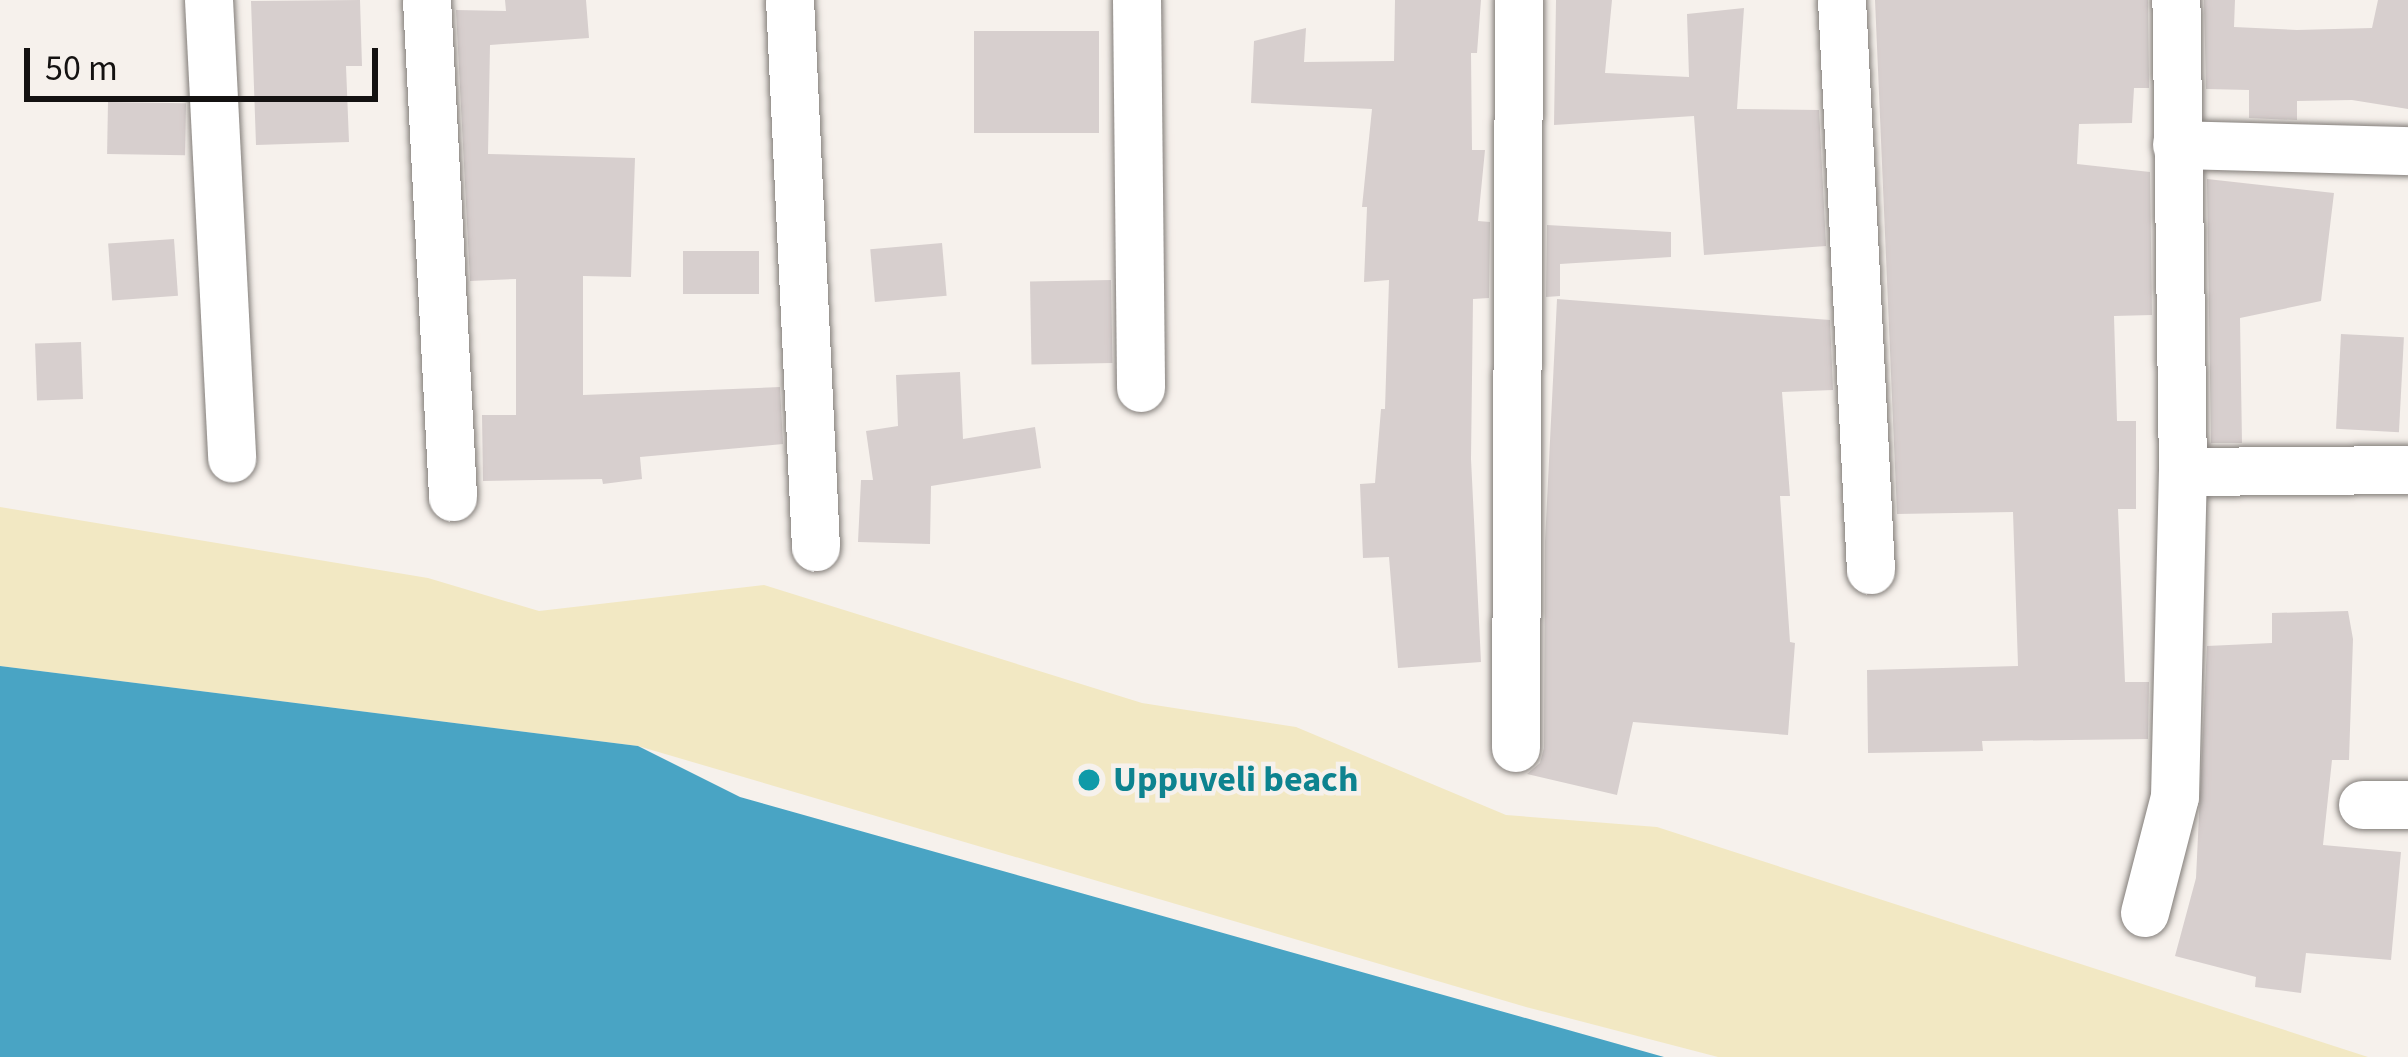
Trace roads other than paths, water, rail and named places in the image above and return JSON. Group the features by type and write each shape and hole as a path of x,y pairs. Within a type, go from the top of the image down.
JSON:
{"street":[{"path":"209,0 232,458"},
{"path":"427,0 453,497"},
{"path":"790,0 816,548"},
{"path":"1137,0 1141,388"},
{"path":"1516,748 1519,0"},
{"path":"1842,0 1871,570"},
{"path":"2145,914 2175,797 2183,472 2176,0"},
{"path":"2176,146 2408,152"},
{"path":"2183,472 2408,470"}],"water":[{"path":"0,666 638,746 740,797 1664,1057 0,1057"}],"place":[{"name":"Uppuveli beach","path":"1089,780"}]}
